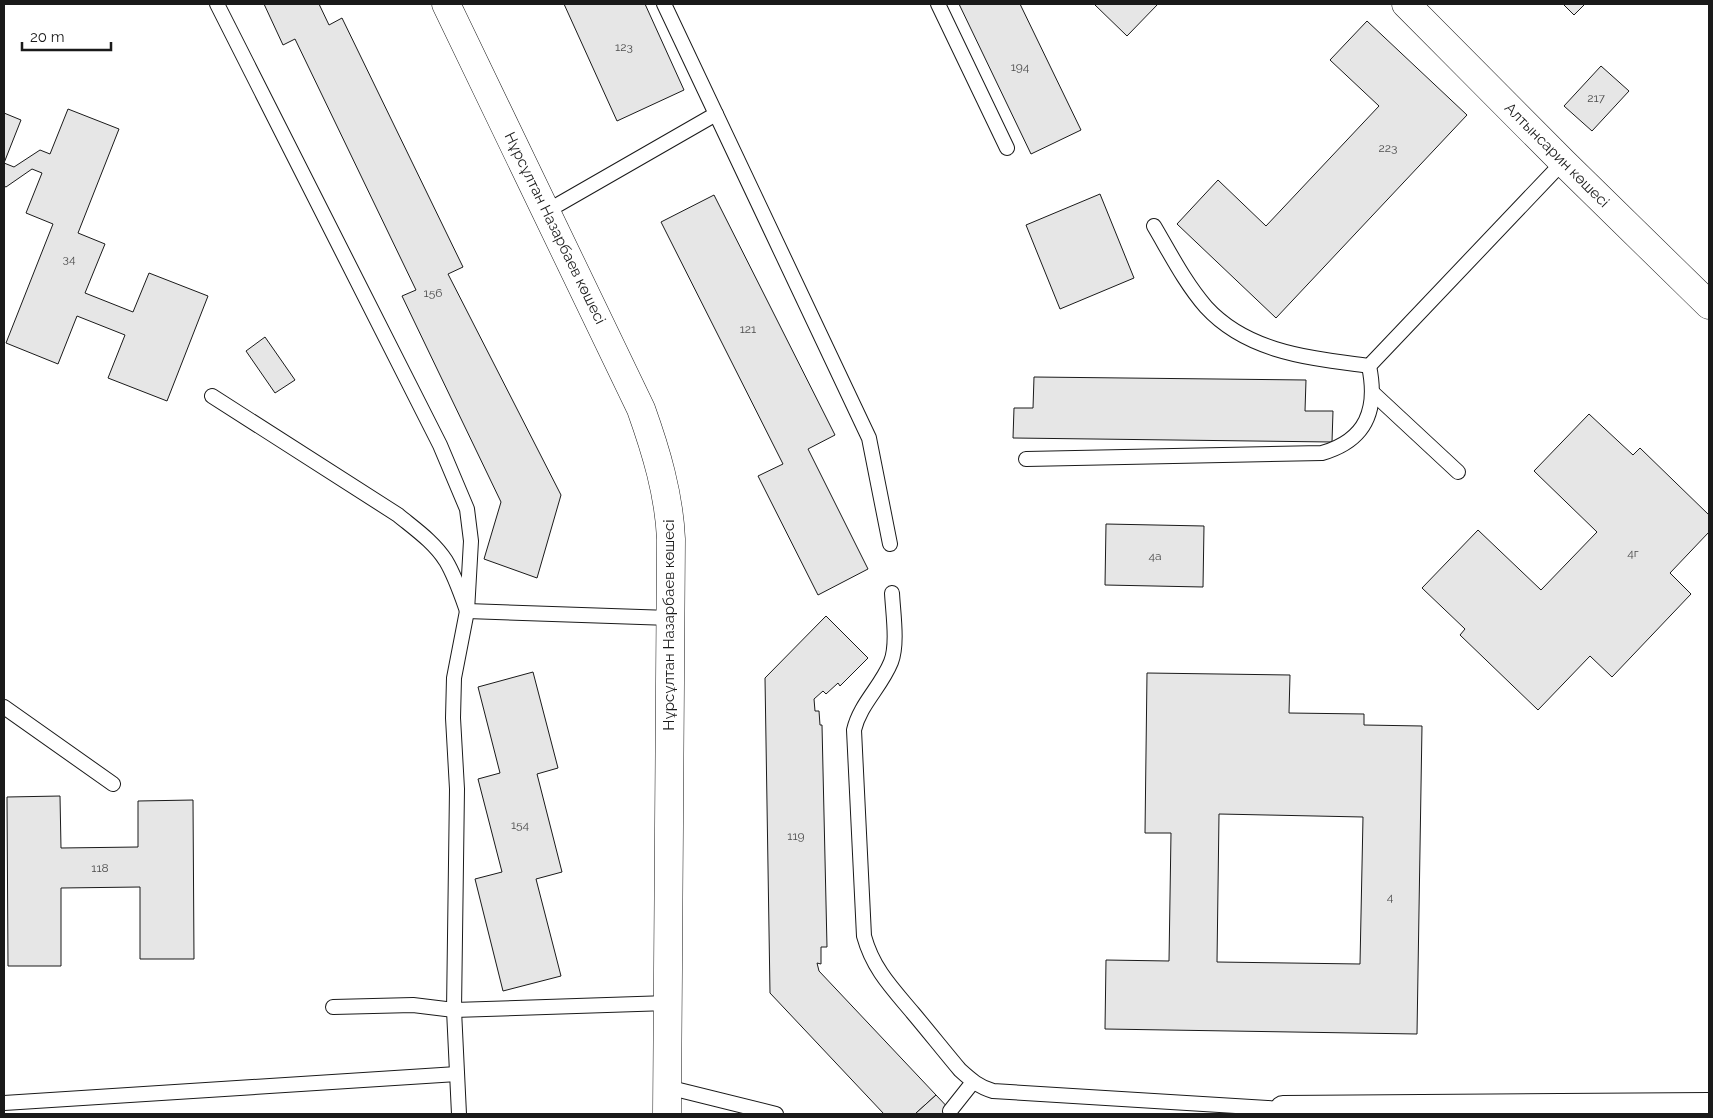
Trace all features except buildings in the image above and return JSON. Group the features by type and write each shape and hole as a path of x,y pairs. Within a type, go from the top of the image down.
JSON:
{"main road":[{"name":"Нұрсұлтан Назарбаев көшесі","path":"446,4 641,409 660,469 670,522 668,1114"},
{"name":"Алтынсарин көшесі","path":"1406,4 1709,305"}],"street":[{"path":"1283,1112 1709,1106"}],"lane":[{"path":"217,4 440,445 467,510 471,541 467,611 454,678 453,718 457,788 454,1010 459,1114"},
{"path":"664,4 869,438 890,544"},
{"path":"938,4 1007,148"},
{"path":"547,211 716,114"},
{"path":"1369,366 1563,162"},
{"path":"1154,226 1192,288 1207,307 1222,322 1245,337 1288,354 1369,366"},
{"path":"1026,459 1322,453 1341,447 1356,434 1368,416 1373,393 1369,366"},
{"path":"1373,393 1458,472"},
{"path":"212,396 398,515 423,534 446,560 467,611"},
{"path":"892,593 894,651 886,671 862,709 854,730 864,936 868,952 887,982 960,1070 983,1088 993,1091 1283,1112"},
{"path":"467,611 670,618"},
{"path":"4,707 113,784"},
{"path":"333,1007 413,1006 454,1010 668,1003"},
{"path":"4,1103 457,1074"},
{"path":"950,1111 973,1082"},
{"path":"667,1087 776,1114"}]}
